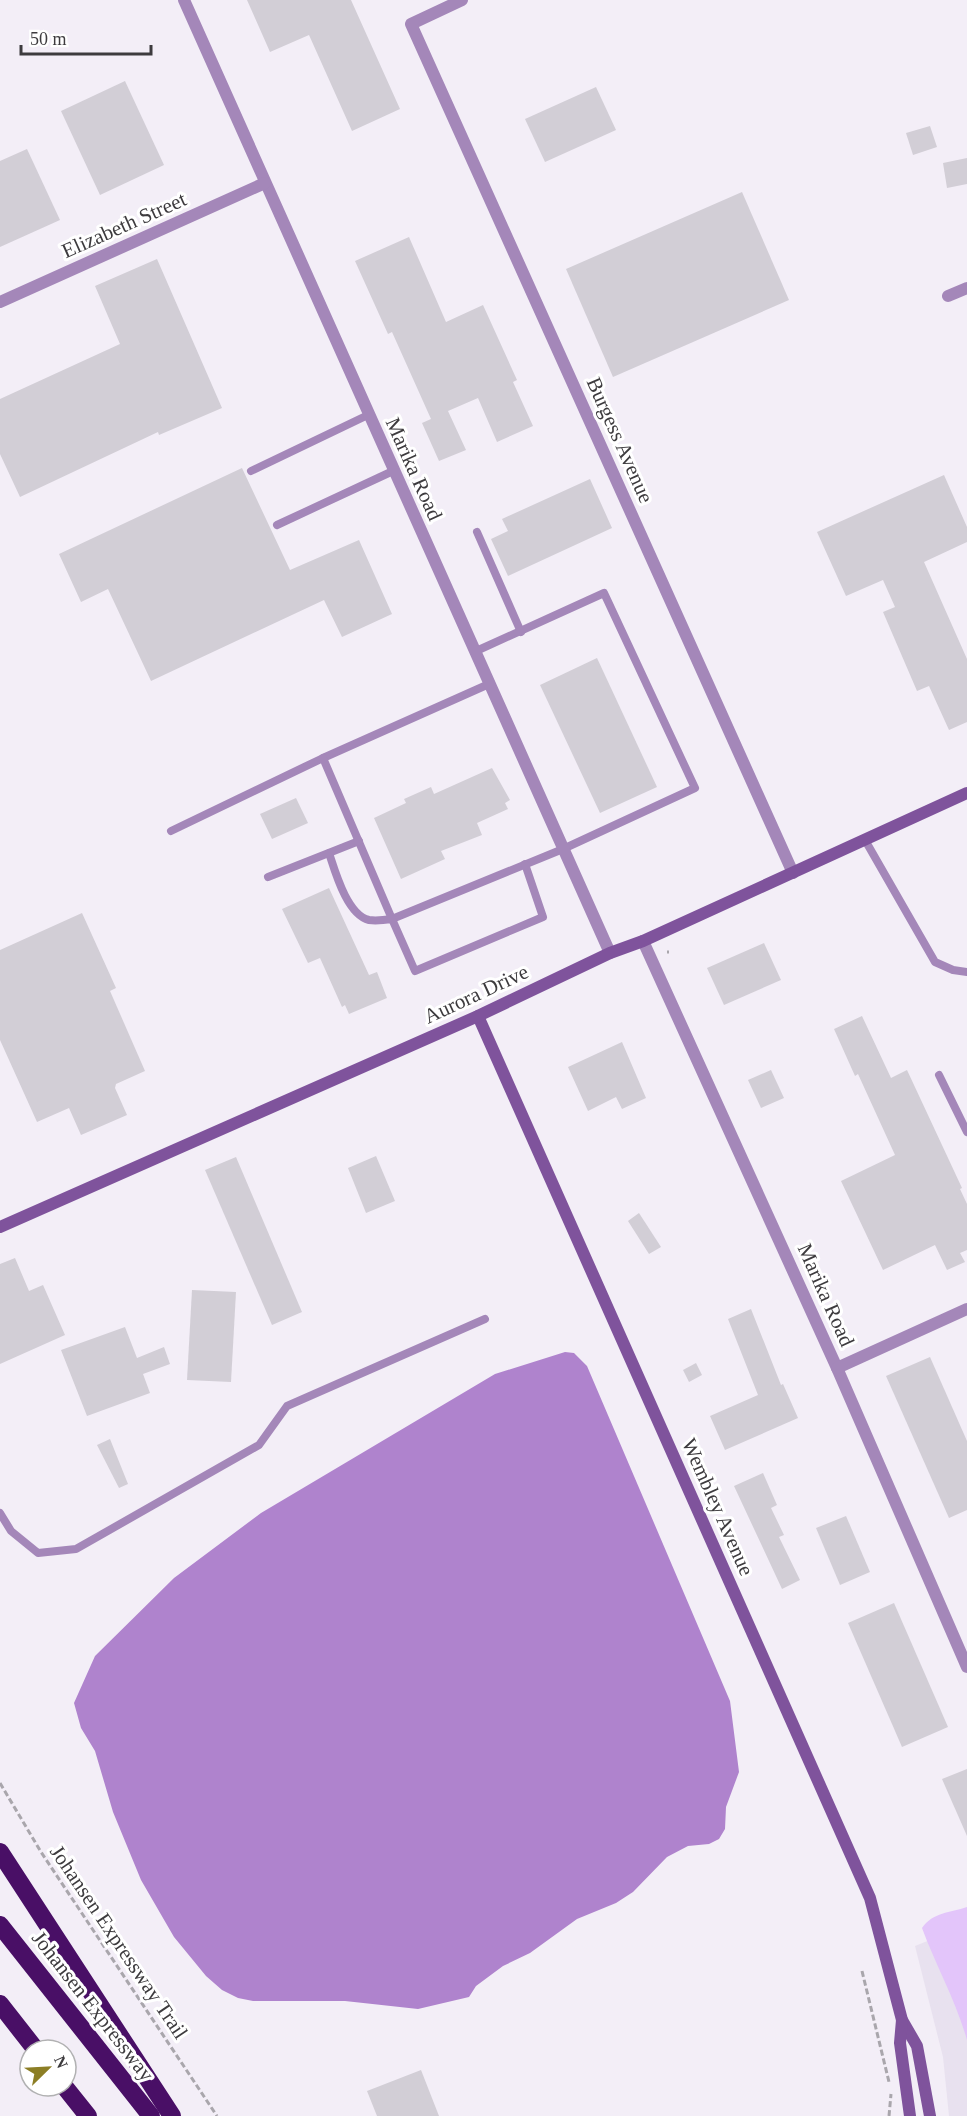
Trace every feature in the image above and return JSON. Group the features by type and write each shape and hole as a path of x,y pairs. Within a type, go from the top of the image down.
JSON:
{"highway":[{"path":"0,1852 172,2116"},
{"name":"Johansen Expressway","path":"0,1925 151,2116"},
{"path":"0,2004 27,2038"},
{"path":"74,2098 88,2116"}],"street":[{"name":"Marika Road","path":"184,0 610,953"},
{"name":"Burgess Avenue","path":"462,0 411,24 793,873"},
{"name":"Elizabeth Street","path":"0,302 264,183"},
{"path":"948,296 967,288"},
{"name":"Aurora Drive","path":"0,1227 478,1016 610,953 643,941 967,793"},
{"name":"Marika Road","path":"643,941 837,1368 967,1667"},
{"name":"Wembley Avenue","path":"478,1016 870,1898 902,2020 917,2046 930,2116"},
{"path":"837,1368 967,1309"},
{"name":"Wembley Avenue","path":"902,2020 900,2043 910,2116"},
{"path":"902,2116 907,2099"}],"lane":[{"path":"252,471 368,415"},
{"path":"277,525 393,471"},
{"path":"477,532 521,632"},
{"path":"329,853 339,885 358,915 369,920 392,919 563,849 695,788 604,593 474,652"},
{"path":"171,831 323,758 489,684"},
{"path":"323,758 415,971 543,917 525,864"},
{"path":"865,840 935,962 953,970 967,972"},
{"path":"268,877 359,841"},
{"path":"939,1075 967,1132"},
{"path":"0,1513 11,1531 38,1553 76,1549 259,1445 287,1406 485,1319"}],"path":[{"name":"Johansen Expressway Trail","path":"0,1783 41,1852 217,2116"},
{"path":"862,1971 891,2094 889,2116"}],"shaded area":[{"path":"565,1352 574,1353 587,1366 730,1701 739,1772 726,1807 725,1829 719,1839 709,1844 688,1846 667,1857 633,1892 616,1903 577,1919 530,1953 503,1966 476,1986 469,1997 418,2009 345,2001 253,2001 238,1998 222,1990 206,1976 174,1937 141,1880 113,1812 95,1751 81,1728 74,1703 95,1656 174,1578 261,1513 495,1374"},
{"path":"967,1907 967,2040 922,1928 937,1916"},
{"path":"967,1925 967,2116 949,2116 943,2057 915,1946"}],"building":[{"path":"247,0 351,0 400,109 352,131 309,35 270,52"},
{"path":"125,81 164,165 100,195 61,111"},
{"path":"596,87 616,130 545,162 525,119"},
{"path":"930,126 937,147 913,155 906,133"},
{"path":"27,149 60,220 0,247 0,161"},
{"path":"967,158 967,184 947,188 943,163"},
{"path":"742,192 789,300 613,377 566,269"},
{"path":"409,237 446,322 483,305 517,380 513,382 533,426 497,442 478,398 448,411 466,450 439,461 422,423 431,419 392,332 388,334 355,261"},
{"path":"157,259 222,408 159,435 158,432 20,497 0,454 0,399 120,344 95,286"},
{"path":"242,468 290,570 359,540 392,614 342,637 324,600 151,681 108,589 81,602 59,554"},
{"path":"944,475 967,527 967,542 924,562 967,659 967,722 949,730 929,686 917,691 883,612 895,607 883,580 846,596 817,532"},
{"path":"590,479 612,528 508,576 491,539 508,531 502,519"},
{"path":"597,658 657,787 600,813 540,685"},
{"path":"492,768 510,800 505,803 508,809 477,823 482,835 441,851 445,859 401,879 374,818 406,803 404,799 431,787 434,794"},
{"path":"296,798 308,823 272,839 260,814"},
{"path":"329,888 369,975 377,972 387,998 349,1014 345,1005 342,1007 320,958 308,963 282,909"},
{"path":"82,913 116,988 110,991 145,1071 116,1084 115,1088 127,1115 81,1135 69,1108 37,1122 0,1040 0,950"},
{"path":"764,943 781,980 724,1005 707,968"},
{"path":"862,1016 891,1078 907,1070 962,1188 960,1189 967,1204 967,1250 960,1253 965,1262 947,1270 935,1245 883,1270 841,1181 895,1155 858,1074 855,1076 834,1029"},
{"path":"622,1042 646,1098 622,1109 616,1097 588,1111 568,1067"},
{"path":"771,1070 784,1098 761,1108 748,1080"},
{"path":"376,1156 395,1201 366,1213 348,1168"},
{"path":"236,1157 302,1312 272,1325 205,1170"},
{"path":"639,1213 661,1247 649,1254 628,1221"},
{"path":"15,1258 29,1291 43,1285 65,1335 0,1364 0,1264"},
{"path":"192,1290 236,1292 231,1382 187,1380"},
{"path":"751,1309 781,1385 783,1384 798,1418 725,1450 710,1416 758,1395 728,1319"},
{"path":"125,1327 137,1358 164,1347 170,1364 143,1374 150,1393 87,1416 61,1350"},
{"path":"930,1357 967,1441 967,1510 949,1518 886,1376"},
{"path":"696,1363 702,1375 689,1382 683,1370"},
{"path":"110,1439 128,1484 119,1488 97,1445"},
{"path":"763,1473 777,1505 771,1508 784,1535 779,1537 800,1580 782,1589 734,1486"},
{"path":"846,1516 870,1572 840,1585 816,1528"},
{"path":"894,1603 948,1727 902,1747 848,1623"},
{"path":"967,1769 967,1836 942,1779"},
{"path":"421,2070 439,2116 377,2116 367,2091"}]}
